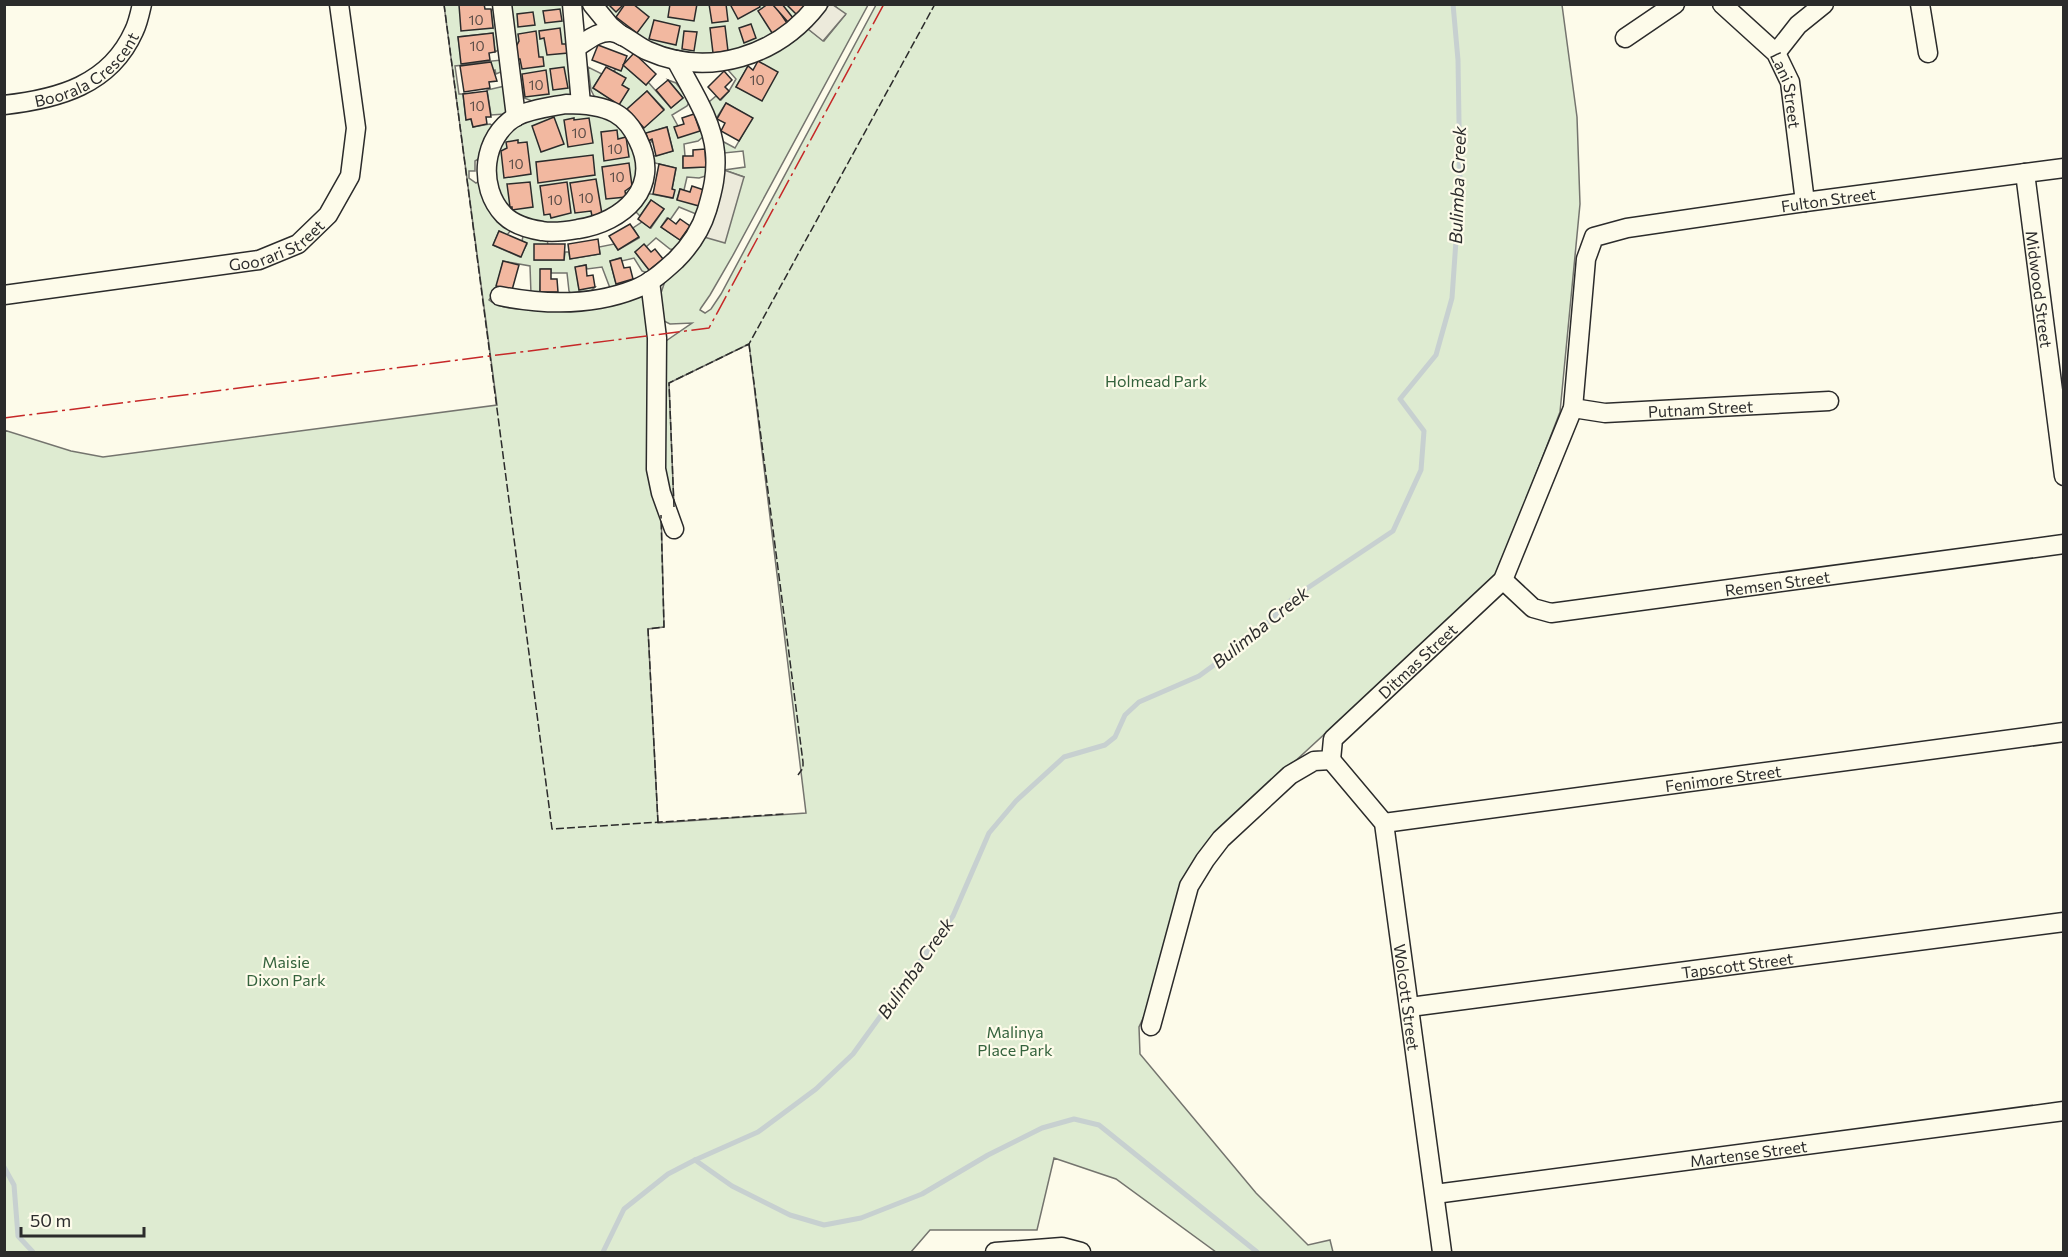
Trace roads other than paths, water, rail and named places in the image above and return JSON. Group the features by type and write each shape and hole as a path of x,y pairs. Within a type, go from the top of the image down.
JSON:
{"street":[{"name":"Boorala Crescent","path":"4,105 37,102 75,90 103,74 123,52 135,30 142,4"},
{"name":"Goorari Street","path":"4,295 259,260 298,244 328,215 350,176 356,128 339,4"},
{"path":"502,4 516,117"},
{"path":"572,4 581,104"},
{"path":"592,4 610,26 648,51 676,60 707,63 734,60 765,49 805,21 818,4"},
{"path":"1625,38 1675,4"},
{"name":"Lani Street","path":"1722,4 1776,53 1791,82 1805,202"},
{"path":"1776,53 1798,26 1824,4"},
{"path":"1920,4 1928,53"},
{"path":"577,47 597,35 611,32 622,36"},
{"path":"500,297 531,302 593,301 636,289 660,275 684,252 702,228 715,183 715,151 710,127 676,60"},
{"path":"566,104 581,104 615,113 631,126 644,159 645,176 640,192 630,206 615,218 597,226 570,231 543,231 520,225 505,216 494,201 487,181 486,161 491,145 501,129 516,117 531,111 566,104"},
{"name":"Fulton Street","path":"1594,237 1628,228 1805,202 2064,168"},
{"name":"Midwood Street","path":"2025,173 2064,476"},
{"name":"Ditmas Street","path":"1331,760 1333,739 1503,580 1573,408 1586,259 1594,237"},
{"path":"650,281 657,338 656,470 661,493 674,530"},
{"name":"Putnam Street","path":"1573,408 1605,414 1828,401"},
{"name":"Remsen Street","path":"1503,580 1533,608 1551,613 2064,544"},
{"name":"Fenimore Street","path":"1384,823 2064,732"},
{"path":"1150,1026 1189,886 1221,839 1290,775 1314,761 1331,760 1384,823"},
{"name":"Wolcott Street","path":"1384,823 1442,1252"},
{"name":"Tapscott Street","path":"1410,1007 2064,922"},
{"name":"Martense Street","path":"1435,1194 2064,1111"},
{"path":"995,1252 1062,1246 1081,1252"}],"waterway":[{"name":"Bulimba Creek","path":"603,1252 624,1209 668,1174 758,1132 816,1089 853,1054 953,916 989,833 1016,801 1064,757 1105,745 1115,737 1125,715 1139,702 1199,676 1254,636 1294,597 1393,531 1421,470 1424,431 1400,399 1436,355 1452,298 1460,183 1458,60 1453,4"},
{"path":"695,1160 732,1186 790,1215 824,1225 861,1218 922,1194 988,1155 1042,1128 1074,1119 1099,1125 1257,1252"},
{"name":"Bulimba Creek","path":"4,1167 14,1185 18,1236 33,1252"}],"park label":[{"name":"Holmead Park","path":"1156,380"},
{"name":"Maisie Dixon Park","path":"286,970"},
{"name":"Malinya Place Park","path":"1015,1040"}]}
